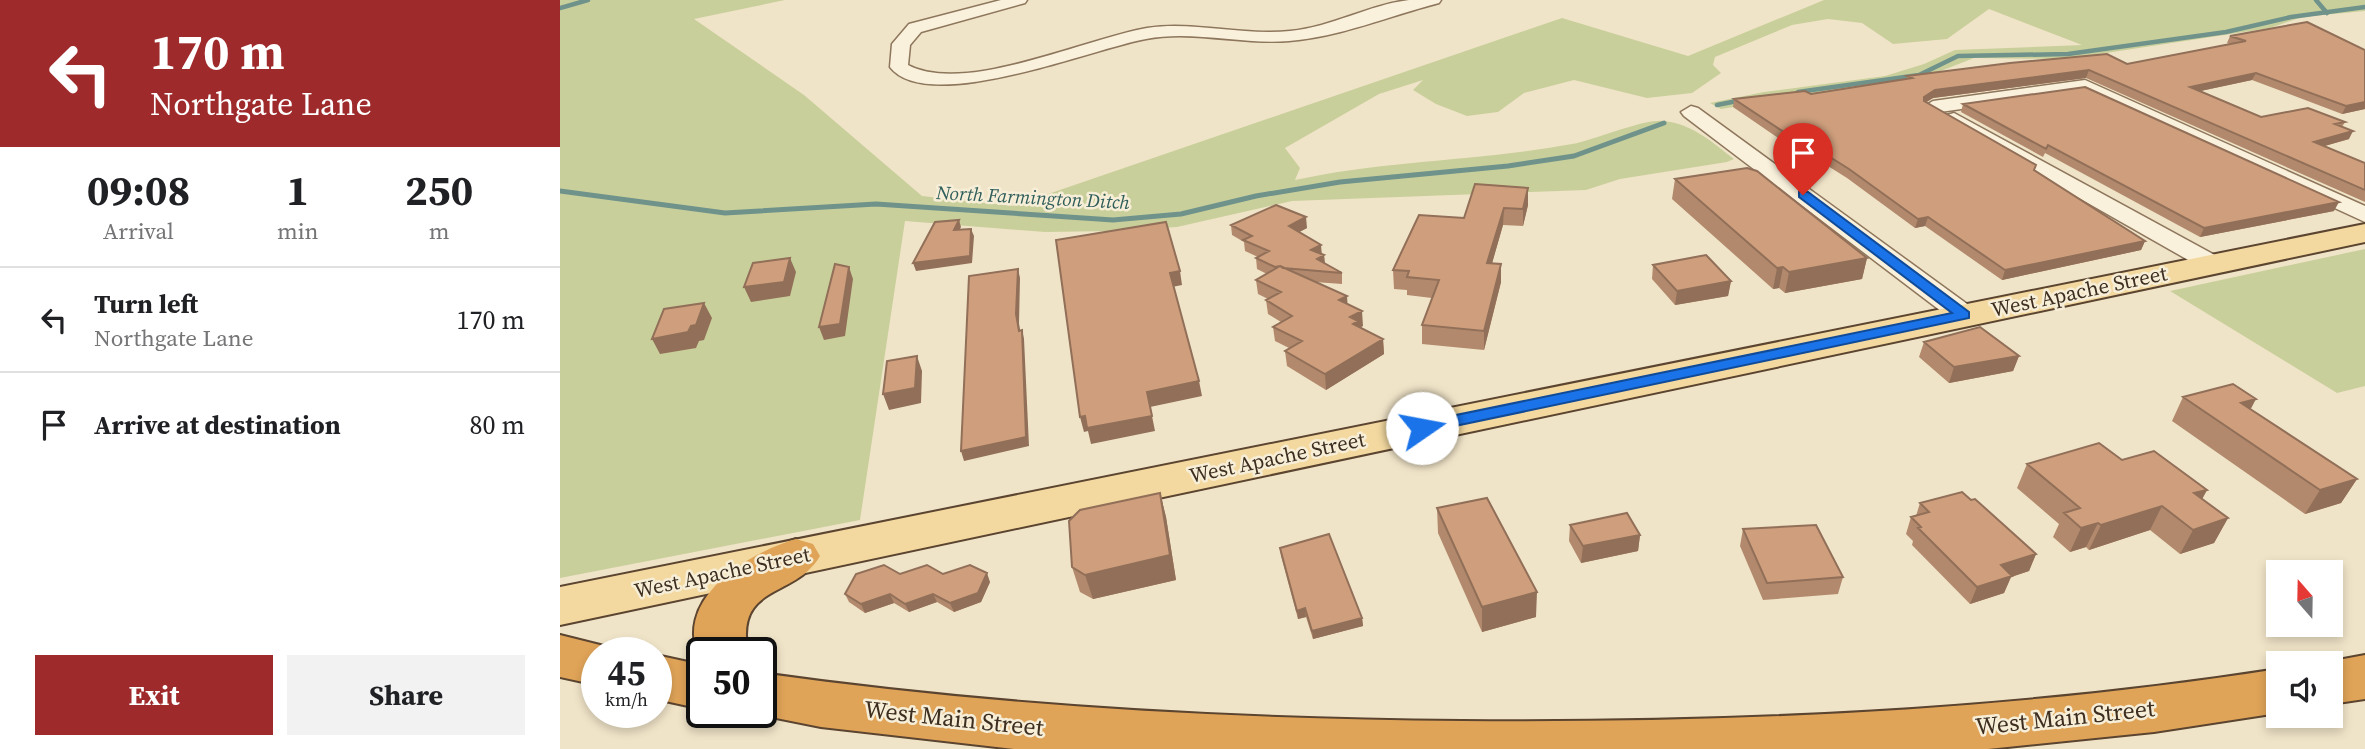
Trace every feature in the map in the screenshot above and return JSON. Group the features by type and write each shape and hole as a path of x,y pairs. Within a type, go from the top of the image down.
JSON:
{"highway":[{"path":"721,637 720,624 736,592 758,575 796,556"},
{"path":"560,656 581,661"},
{"path":"2343,680 2365,677"},
{"name":"West Main Street","path":"777,697 1002,725 1323,747 1546,748 2021,736 2121,713 2266,693"}],"main road":[{"name":"West Apache Street","path":"560,606 2365,233"}],"street":[{"path":"1019,0 915,28 901,44 899,67 907,75 927,79 962,78 1055,59 1149,32 1195,30 1249,37 1309,34 1354,23 1391,7 1433,0"},
{"path":"2213,264 1934,107 2085,86 2365,215"},
{"path":"1691,112 1964,315"}],"green space":[{"path":"560,0 785,0 694,19 804,95 922,196 1013,206 1562,18 1688,56 1824,0 2365,0 2365,11 2302,17 2270,28 2067,59 1974,58 1928,76 1721,109 1710,103 1764,92 1885,76 1924,64 1955,50 2082,45 1989,9 1947,39 1893,44 1862,23 1828,19 1792,25 1715,57 1713,65 1721,73 1692,93 1647,98 1574,80 1524,93 1498,112 1467,116 1436,104 1413,90 1423,80 1379,94 1285,148 1300,168 1295,180 1364,168 1537,150 1582,142 1645,123 1665,121 1685,126 1702,135 1734,159 1727,162 1620,179 1586,190 1292,201 1177,227 1045,232 905,221 860,520 560,578"},
{"path":"2365,249 2365,386 2337,393 2170,291"}],"building":[{"path":"2307,22 2365,50 2365,102 2346,106 2256,73 2190,87 2261,117 2308,108 2345,122 2335,124 2353,131 2314,142 2365,163 2365,190 2089,70 1935,90 1924,97 1924,101 2036,165 2034,170 2145,241 2005,270 1928,217 1918,219 1849,169 1814,147 1808,148 1734,99 1805,91 1811,94 1912,78 1907,76 2107,54 2127,64 2246,41 2230,36"},
{"path":"2085,87 2339,202 2204,228 2048,145 2046,149 1963,104"},
{"path":"1747,168 1757,171 1867,258 1789,272 1783,267 1777,268 1675,179"},
{"path":"1475,184 1528,188 1523,209 1504,208 1487,263 1501,264 1484,331 1422,325 1439,280 1407,277 1409,271 1393,270 1419,215 1464,218"},
{"path":"1276,205 1306,217 1289,226 1321,245 1311,250 1324,255 1317,259 1342,273 1275,267 1256,258 1269,251 1243,240 1252,236 1231,225"},
{"path":"959,220 954,230 971,229 970,256 913,263 935,222"},
{"path":"1166,222 1180,271 1170,273 1199,381 1147,392 1152,416 1087,428 1085,416 1080,417 1056,240"},
{"path":"1706,255 1731,281 1677,291 1653,265"},
{"path":"790,258 784,282 744,287 753,263"},
{"path":"835,264 849,267 840,324 819,327"},
{"path":"1280,266 1347,296 1339,300 1362,311 1350,317 1358,321 1353,324 1383,339 1325,374 1285,351 1302,341 1273,327 1292,316 1266,300 1281,292 1256,280"},
{"path":"1018,269 1016,314 1019,331 1022,330 1026,437 961,451 969,276"},
{"path":"704,303 696,325 691,326 688,332 652,339 664,309"},
{"path":"1980,327 2019,356 1954,367 1924,342"},
{"path":"917,356 915,388 883,394 887,361"},
{"path":"2233,384 2256,399 2241,403 2357,479 2320,490 2183,397"},
{"path":"2099,443 2122,460 2154,451 2207,490 2194,493 2228,518 2193,530 2162,506 2101,525 2098,523 2081,528 2064,513 2080,508 2027,464"},
{"path":"1962,492 1971,500 1975,499 2036,554 2001,565 2012,576 1977,587 1918,528 1921,527 1911,517 1929,512 1920,503"},
{"path":"1160,493 1170,555 1085,575 1072,567 1069,521 1080,510"},
{"path":"1487,498 1537,592 1482,607 1437,508"},
{"path":"1627,513 1640,535 1583,546 1570,525"},
{"path":"1816,525 1843,577 1767,583 1743,529"},
{"path":"1329,534 1362,618 1312,631 1305,608 1297,611 1280,548"},
{"path":"884,565 900,574 927,565 943,574 970,565 987,573 978,593 950,603 933,594 905,604 890,594 861,604 845,594 856,574"}],"waterway":[{"name":"North Farmington Ditch","path":"560,8 588,0"},
{"path":"2316,0 2326,12"},
{"name":"North Farmington Ditch","path":"2326,12 2365,7"},
{"name":"North Farmington Ditch","path":"1798,92 1919,75 1958,56 2068,54 2226,32 2291,17 2326,12"},
{"name":"North Farmington Ditch","path":"1717,105 1742,100"},
{"name":"North Farmington Ditch","path":"560,191 725,213 876,204 1113,220 1181,214 1256,196 1340,182 1508,166 1574,156 1664,123"}],"route":[{"path":"1422,428 1964,315 1803,195"}]}
